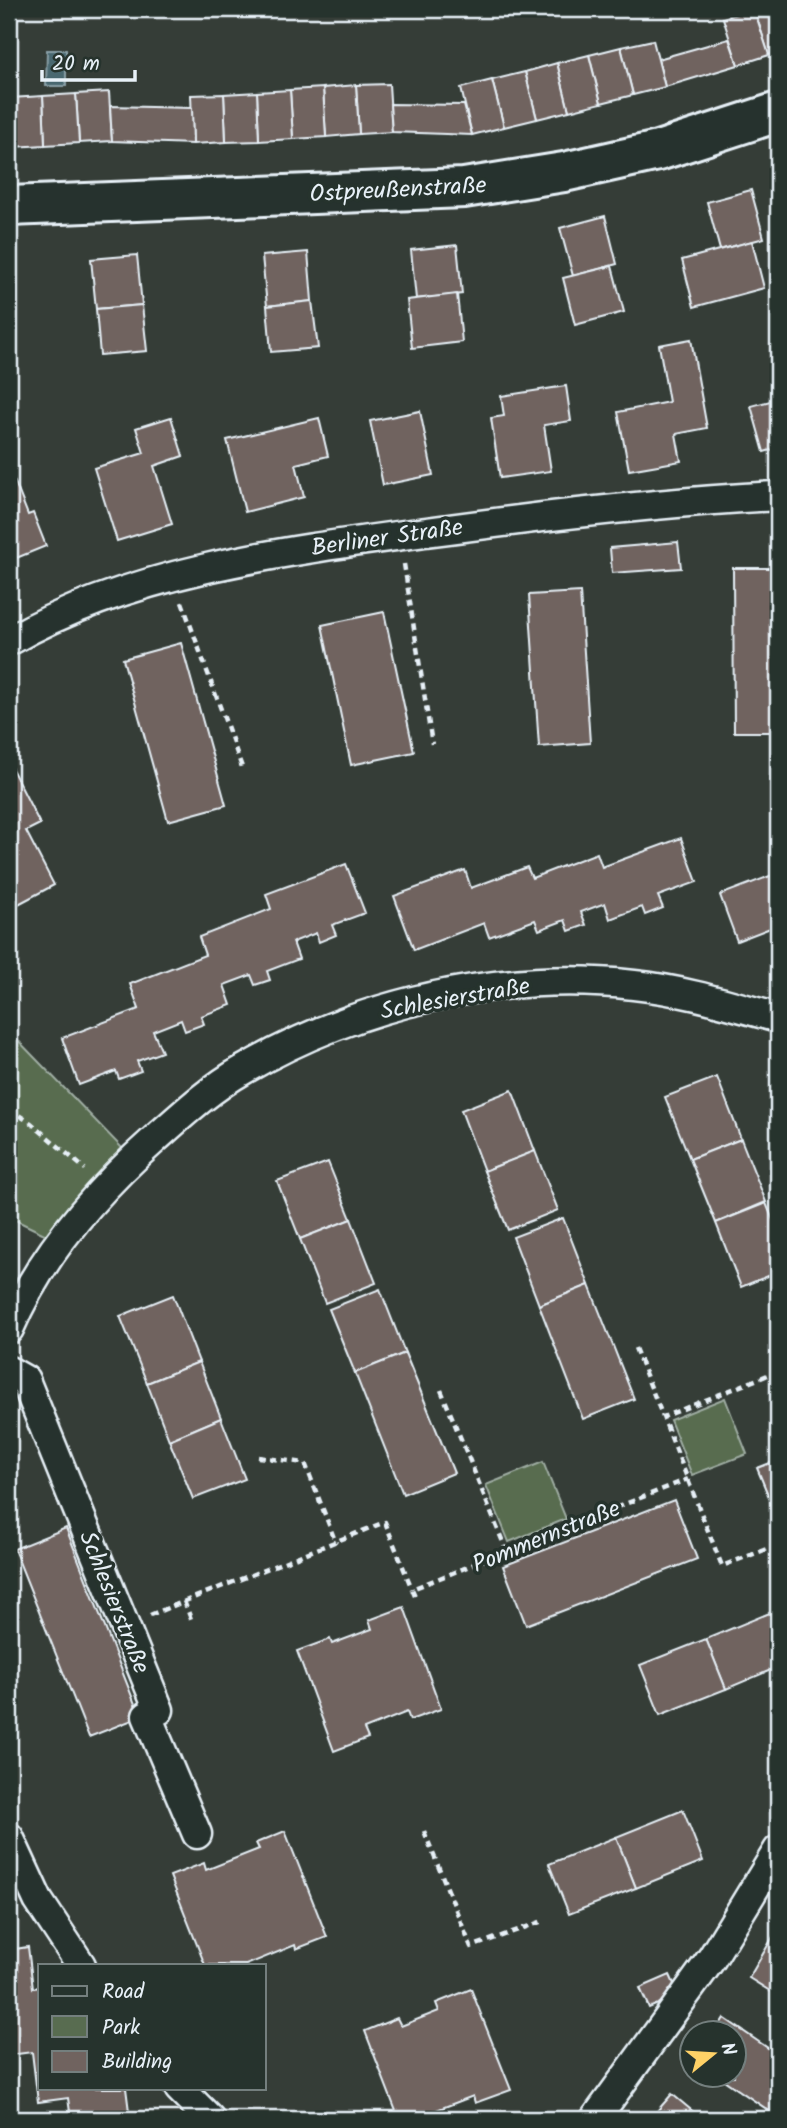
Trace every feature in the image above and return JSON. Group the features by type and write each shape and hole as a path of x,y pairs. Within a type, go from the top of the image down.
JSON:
{"street":[{"name":"Ostpreußenstraße","path":"9,206 464,188 564,172 658,151 778,112"},
{"name":"Berliner Straße","path":"9,641 84,605 174,578 293,551 583,510 778,496"},
{"name":"Schlesierstraße","path":"9,1329 50,1252 104,1186 196,1103 241,1071 300,1040 374,1012 501,986 567,982 635,985 712,999 778,1018"},
{"name":"Schlesierstraße","path":"9,1371 25,1380 159,1710 147,1716 197,1835"},
{"path":"9,1837 38,1900 80,1964"},
{"path":"595,2119 712,1958 778,1850"},
{"path":"181,2090 210,2119"}],"path":[{"path":"399,535 432,744"},
{"path":"174,578 243,770"},
{"path":"9,1109 32,1123 104,1186"},
{"path":"635,1348 722,1566 777,1545"},
{"path":"663,1417 778,1371"},
{"path":"441,1390 507,1552"},
{"path":"258,1457 305,1463 336,1543"},
{"name":"Pommernstraße","path":"412,1589 688,1479"},
{"path":"145,1617 385,1522 415,1596"},
{"path":"184,1601 191,1619"},
{"path":"424,1831 471,1947 543,1921"}],"green space":[{"path":"9,1031 125,1151 59,1241 9,1217"},
{"path":"725,1398 747,1454 692,1475 670,1420"},
{"path":"543,1462 566,1519 509,1542 486,1485"}],"water":[{"path":"47,50 66,50 66,86 46,86"}],"building":[{"path":"754,9 778,9 778,52 769,55"},
{"path":"754,9 769,55 738,65 723,18"},
{"path":"729,39 738,65 665,87 658,59"},
{"path":"653,40 665,87 633,95 621,47"},
{"path":"621,47 633,95 601,103 589,55"},
{"path":"589,55 601,103 569,111 557,63"},
{"path":"557,63 569,111 537,119 525,72"},
{"path":"525,72 537,119 504,127 492,80"},
{"path":"492,80 504,127 472,135 461,88"},
{"path":"389,84 392,132 359,134 356,85"},
{"path":"356,85 359,134 326,137 323,88"},
{"path":"323,88 326,137 293,139 290,90"},
{"path":"290,90 293,139 259,141 257,92"},
{"path":"109,92 112,141 79,143 76,94"},
{"path":"257,92 259,141 226,142 224,94"},
{"path":"76,94 79,143 45,145 43,96"},
{"path":"224,94 226,142 193,144 191,95"},
{"path":"43,96 45,145 13,147 10,98"},
{"path":"9,98 13,147 9,147"},
{"path":"390,104 464,105 472,135 392,132"},
{"path":"110,106 192,108 193,144 112,141"},
{"path":"751,190 764,238 720,250 707,202"},
{"path":"605,216 617,264 573,276 560,228"},
{"path":"752,241 764,288 694,307 682,260"},
{"path":"457,245 462,294 416,299 411,250"},
{"path":"308,252 312,301 267,306 262,256"},
{"path":"137,255 142,305 96,309 91,259"},
{"path":"612,266 624,312 575,325 563,278"},
{"path":"457,294 462,342 412,348 407,300"},
{"path":"312,301 318,348 271,352 267,306"},
{"path":"142,305 147,351 100,355 96,309"},
{"path":"691,339 707,428 676,434 681,461 629,470 618,412 669,402 659,345"},
{"path":"566,386 571,421 544,425 551,471 500,478 491,418 504,416 501,396"},
{"path":"778,399 778,448 764,452 751,406"},
{"path":"420,411 433,475 383,485 370,421"},
{"path":"171,417 183,456 154,466 172,524 117,541 94,468 144,453 136,428"},
{"path":"319,418 328,456 296,464 304,497 245,512 227,440"},
{"path":"9,467 28,515 33,513 46,546 9,561"},
{"path":"678,542 681,568 612,573 610,548"},
{"path":"733,568 778,568 778,732 734,732"},
{"path":"580,592 590,743 539,747 529,595"},
{"path":"384,612 414,752 351,765 322,625"},
{"path":"181,643 226,805 168,821 123,659"},
{"path":"9,763 40,824 26,831 54,885 9,909"},
{"path":"681,838 697,882 658,896 663,908 645,915 642,907 610,919 605,903 581,912 586,925 569,931 565,920 539,930 535,920 489,937 484,923 414,950 394,896 465,870 471,888 527,867 532,878 597,853 602,867"},
{"path":"346,864 365,913 332,925 336,935 319,942 316,933 293,942 299,959 267,971 270,980 255,985 251,975 224,985 231,1005 201,1016 204,1024 185,1031 181,1020 153,1031 162,1052 137,1061 141,1071 119,1079 116,1071 79,1085 62,1038 139,1009 130,984 205,955 199,937 271,909 266,894"},
{"path":"778,873 778,925 737,941 720,895"},
{"path":"717,1077 741,1139 690,1159 665,1097"},
{"path":"512,1090 535,1151 484,1171 461,1110"},
{"path":"741,1139 766,1202 716,1223 690,1159"},
{"path":"535,1151 558,1210 508,1230 484,1171"},
{"path":"328,1162 351,1219 300,1239 277,1181"},
{"path":"766,1203 778,1232 778,1272 741,1287 716,1223"},
{"path":"563,1218 589,1285 539,1305 513,1237"},
{"path":"351,1219 376,1283 325,1303 300,1239"},
{"path":"589,1285 634,1399 583,1419 539,1305"},
{"path":"380,1289 405,1353 355,1373 329,1309"},
{"path":"173,1295 199,1362 147,1383 120,1316"},
{"path":"405,1353 454,1473 403,1494 355,1373"},
{"path":"199,1362 221,1418 169,1440 147,1383"},
{"path":"221,1418 245,1479 193,1499 169,1440"},
{"path":"778,1460 778,1519 757,1468"},
{"path":"674,1500 697,1559 526,1625 503,1566"},
{"path":"66,1528 140,1717 89,1737 14,1549"},
{"path":"404,1607 441,1709 410,1720 407,1712 364,1729 368,1738 334,1751 297,1651 330,1639 332,1644 372,1629 369,1620"},
{"path":"772,1612 778,1627 778,1667 726,1689 706,1639"},
{"path":"706,1639 726,1689 660,1715 640,1665"},
{"path":"683,1810 703,1861 636,1888 616,1837"},
{"path":"285,1831 327,1937 296,1949 295,1945 248,1964 205,1964 170,1876 204,1863 206,1870 259,1849 256,1843"},
{"path":"616,1837 636,1888 569,1914 549,1864"},
{"path":"778,1928 778,1996 749,1978"},
{"path":"28,1947 33,1988 38,1987 38,2090 126,2090 130,2119 71,2119 68,2098 38,2102 32,2052 9,2055 9,1950"},
{"path":"670,1975 679,1995 649,2008 640,1988"},
{"path":"471,1989 511,2090 475,2103 473,2096 434,2111 435,2119 399,2119 365,2031 397,2018 401,2026 439,2011 436,2003"},
{"path":"748,2034 778,2055 778,2102 771,2112 739,2090 748,2090"},
{"path":"672,2094 702,2119 650,2119"}]}
